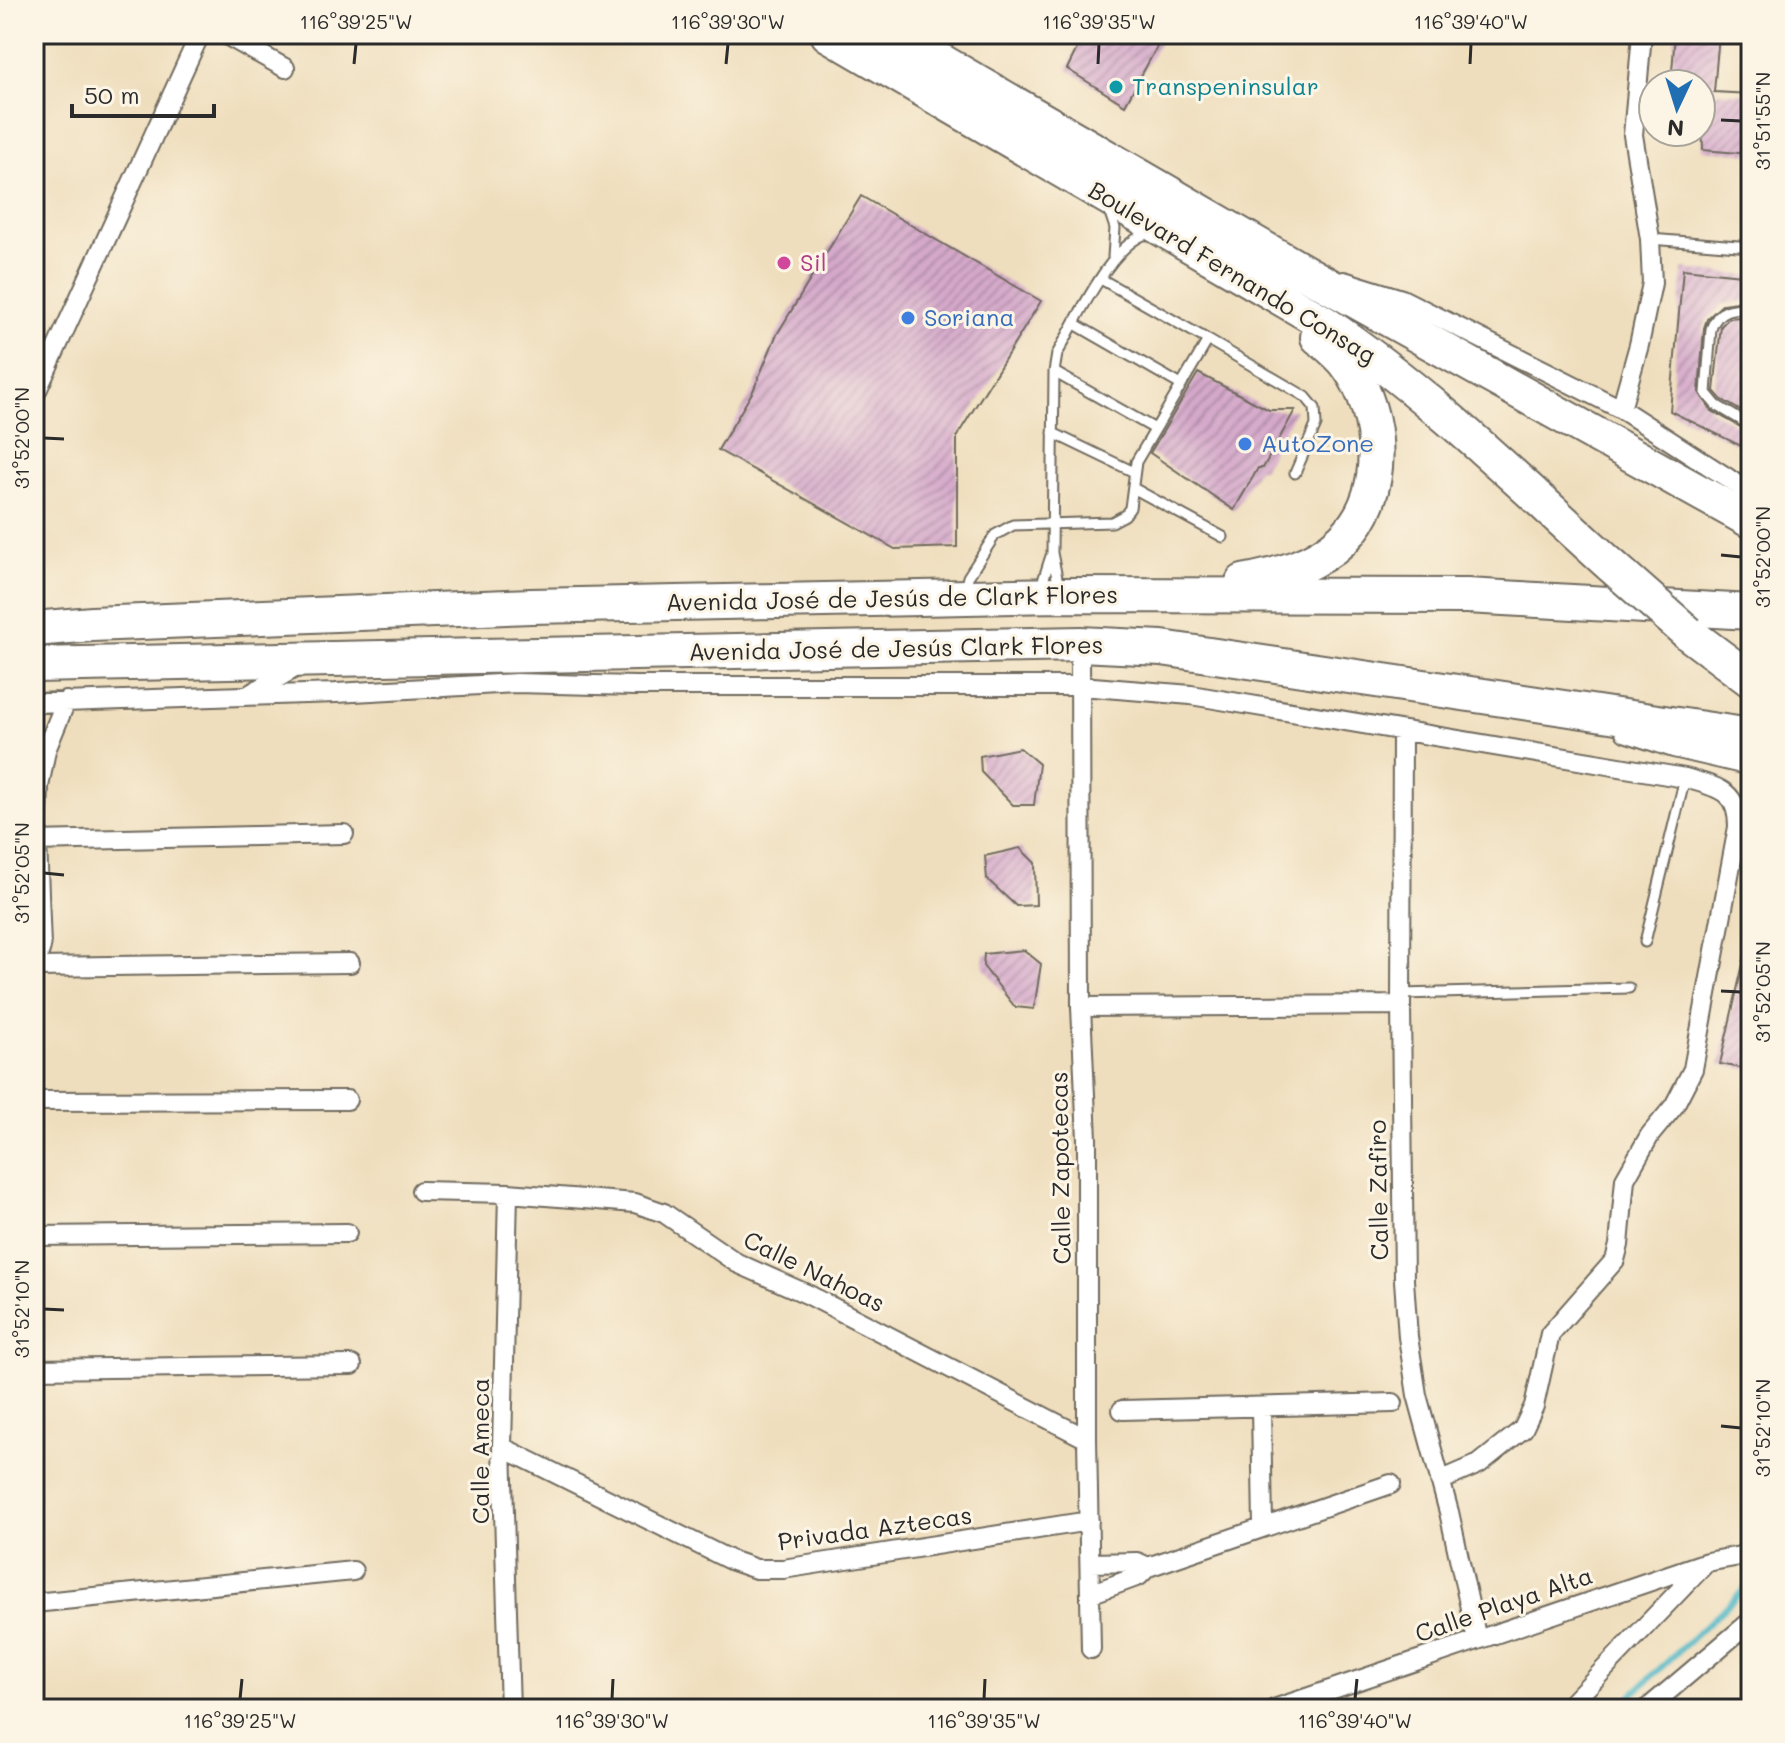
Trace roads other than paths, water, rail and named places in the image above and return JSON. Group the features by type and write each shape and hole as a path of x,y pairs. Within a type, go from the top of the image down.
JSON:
{"highway":[{"name":"Boulevard Fernando Consag","path":"828,34 997,113 1306,273 1751,521"},
{"name":"Boulevard Fernando Consag","path":"894,34 1091,188 1336,331 1412,386 1688,633 1751,680"},
{"path":"1184,595 1287,572 1312,561 1344,538 1367,499 1375,451 1373,424 1364,397 1341,357 1275,295"},
{"path":"950,645 1044,624 1057,611 1049,595"},
{"name":"Avenida José de Jesús de Clark Flores","path":"34,629 531,606 1049,595 1467,596 1751,612"},
{"name":"Avenida José de Jesús Clark Flores","path":"34,665 1080,644 1162,648 1751,736"}],"street":[{"path":"34,397 200,34"},
{"path":"1621,409 1652,283 1650,239 1633,135 1642,34"},
{"path":"236,37 285,68"},
{"path":"1306,273 1355,283 1402,299 1621,409 1751,493"},
{"path":"34,639 92,624"},
{"name":"Calle Zapotecas","path":"1080,644 1081,1007 1087,1139 1091,1649"},
{"path":"248,696 309,659"},
{"path":"34,703 516,683 1081,686 1191,695 1685,778 1718,788 1728,794 1738,814 1738,827 1693,1069 1674,1106 1650,1135 1625,1179 1615,1260 1550,1334 1534,1406 1523,1429 1479,1464 1440,1481"},
{"path":"66,701 40,750 36,841 41,947 34,967 350,963"},
{"path":"1572,709 1674,744 1751,762"},
{"name":"Calle Zafiro","path":"1402,731 1401,1000 1404,1280 1408,1337 1417,1395 1477,1640"},
{"path":"36,841 344,834"},
{"path":"1081,1007 1401,1000"},
{"path":"34,1101 347,1100"},
{"name":"Calle Nahoas","path":"421,1191 508,1193 635,1203 664,1213 737,1263 809,1295 1087,1439"},
{"name":"Calle Ameca","path":"508,1193 502,1447 510,1709"},
{"path":"34,1236 347,1233"},
{"path":"34,1369 352,1365"},
{"path":"1122,1410 1393,1403"},
{"path":"1261,1407 1263,1527"},
{"name":"Privada Aztecas","path":"502,1447 730,1560 756,1569 783,1569 1089,1521"},
{"path":"1090,1594 1139,1576 1148,1567 1391,1484"},
{"name":"Calle Playa Alta","path":"1274,1709 1707,1562 1751,1554"},
{"path":"1090,1563 1137,1562 1148,1567"},
{"path":"1566,1709 1707,1562"},
{"path":"39,1597 353,1571"},
{"path":"1649,1708 1751,1621"}],"lane":[{"path":"1049,595 1054,372 1057,354 1113,257 1116,239 1112,218 1101,197 1091,188"},
{"path":"1113,257 1133,239 1146,233 1166,232"},
{"path":"1650,239 1751,247"},
{"path":"1101,279 1306,397 1315,408 1316,425 1295,473"},
{"path":"1751,308 1730,308 1714,319 1706,393 1716,405 1751,426"},
{"path":"1075,324 1181,385"},
{"path":"964,597 968,577 995,535 1013,525 1112,522 1125,515 1130,508 1136,462 1208,340"},
{"path":"1054,372 1155,429"},
{"path":"1053,433 1134,472"},
{"path":"1133,488 1223,537"},
{"path":"1049,595 1052,553"},
{"path":"1645,942 1685,778"},
{"path":"1401,1000 1629,988"}],"waterway":[{"path":"1617,1709 1751,1583"}],"place":[{"name":"Transpeninsular","path":"1116,87"},
{"name":"Sil","path":"784,263"},
{"name":"Soriana","path":"908,318"},
{"name":"AutoZone","path":"1245,444"}]}
